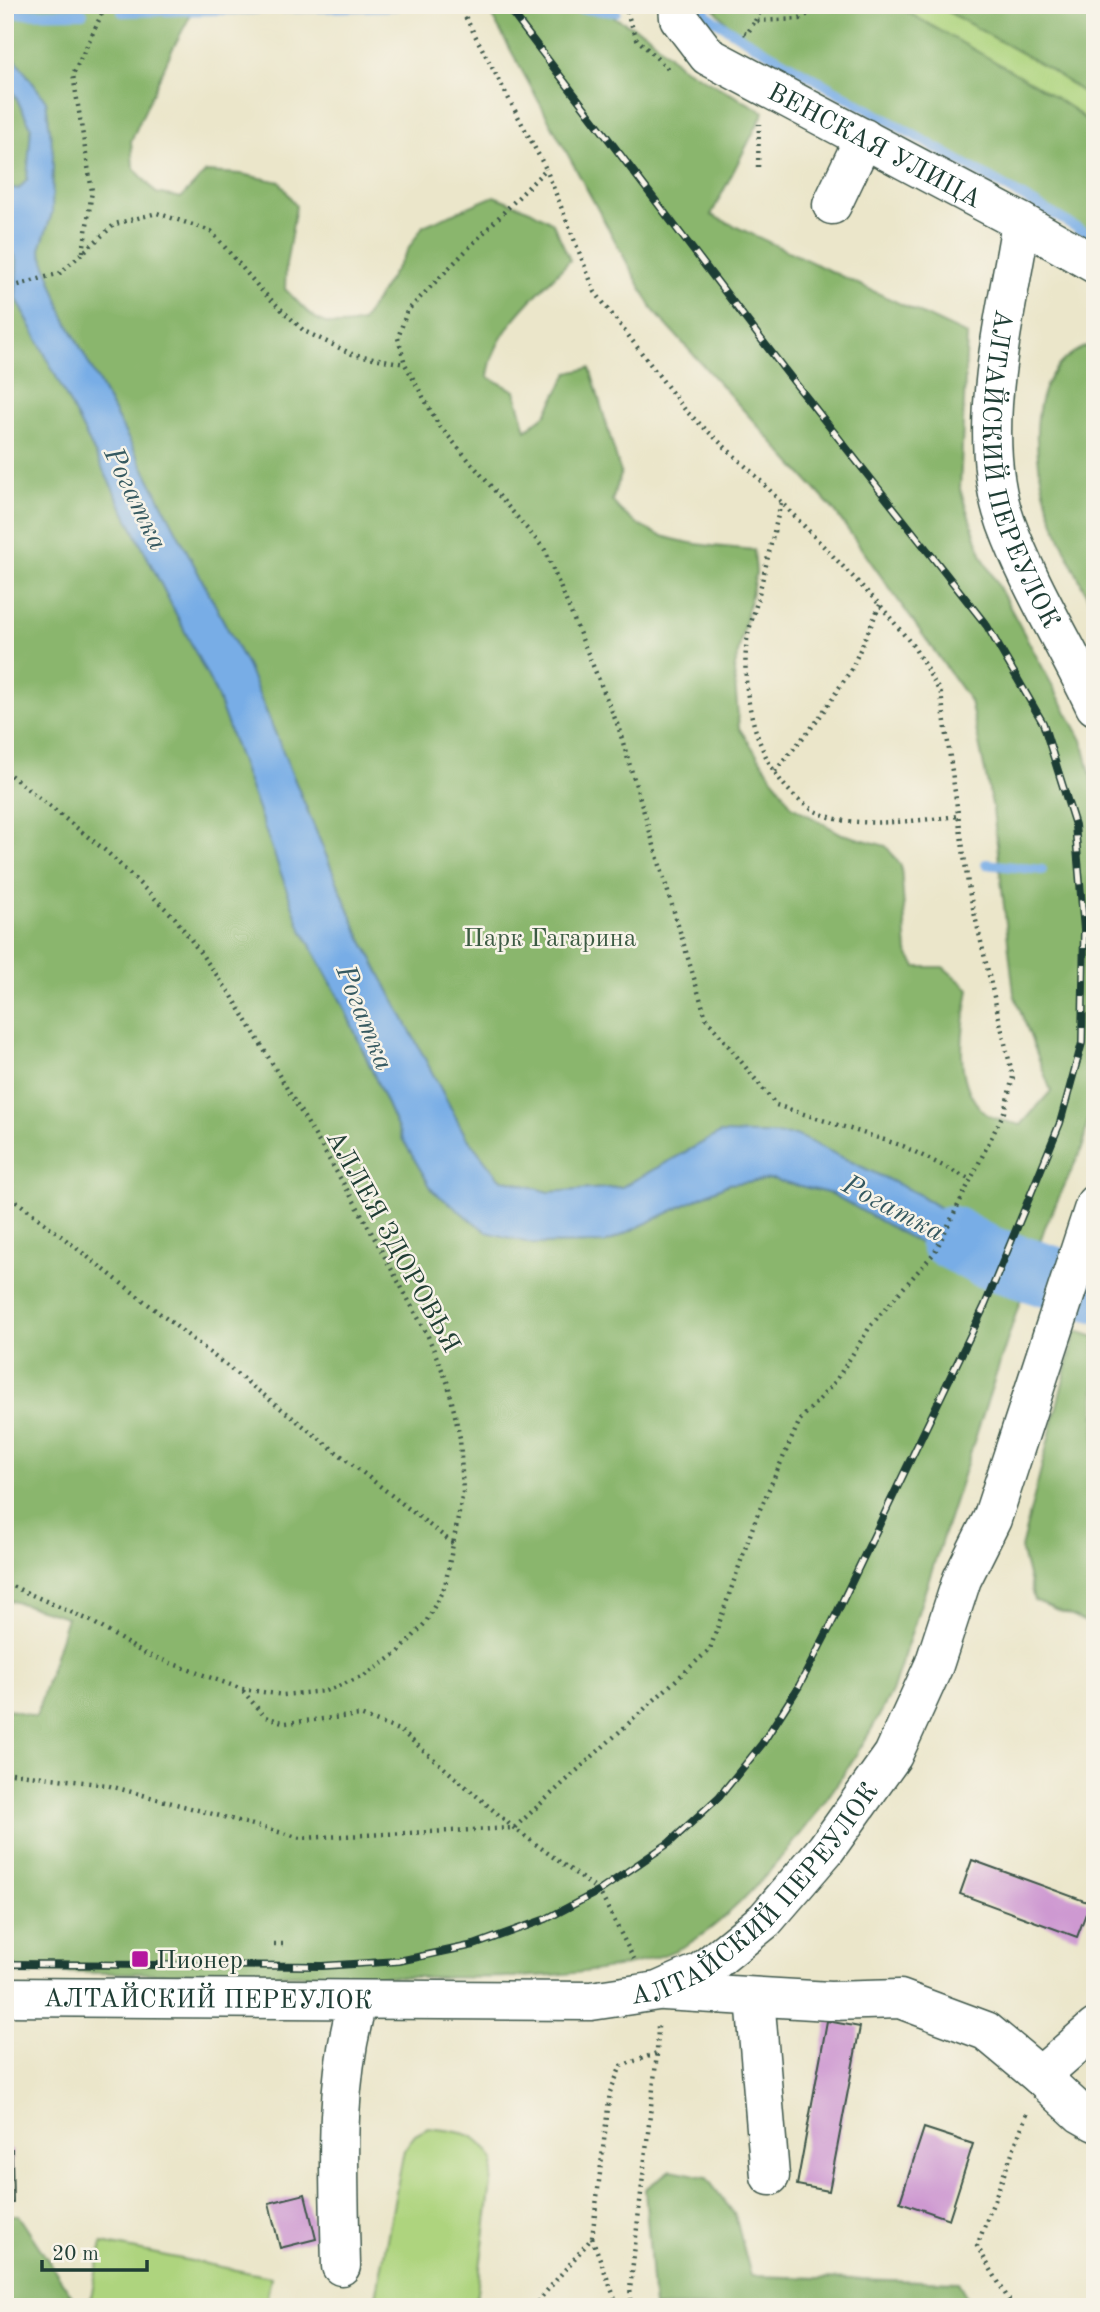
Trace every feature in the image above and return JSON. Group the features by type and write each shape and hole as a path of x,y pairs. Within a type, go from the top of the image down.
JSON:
{"street":[{"name":"ВЕНСКАЯ УЛИЦА","path":"678,5 679,18 708,56 1095,264"},
{"path":"832,205 864,138"},
{"name":"АЛТАЙСКИЙ ПЕРЕУЛОК","path":"1021,222 992,409 995,471 1005,521 1035,590 1095,706"},
{"name":"АЛТАЙСКИЙ ПЕРЕУЛОК","path":"5,1997 591,2001 658,1991 701,1972 765,1920 826,1849 893,1755 934,1665 962,1579 992,1519 1089,1220"},
{"path":"658,1991 830,2001 900,1999 986,2031 1081,2114 1095,2122"},
{"path":"755,1997 769,2176"},
{"path":"341,2266 338,2127 351,2024 358,2000"},
{"path":"1040,2076 1095,2028"}],"path":[{"path":"83,253 92,191 73,75 106,5"},
{"path":"5,1772 106,1785 301,1838 514,1828 710,1649 756,1518 800,1420 835,1382 871,1325 935,1252 1004,1112 1013,1077 969,891 941,694 914,647 880,605 781,503 686,411 595,292 546,170 459,5"},
{"path":"737,31 747,34 764,5"},
{"path":"755,21 800,19 822,5"},
{"path":"5,135 9,141"},
{"path":"546,170 407,311 398,338 405,364 438,424 545,550 618,726 706,1018 776,1105 902,1146 969,1179"},
{"path":"5,289 61,273 115,225 157,213 211,231 262,291 304,331 352,354 405,364"},
{"path":"781,503 746,648 748,710 767,762 796,796 820,813 846,821 959,816"},
{"path":"775,771 817,721 851,670 880,605"},
{"name":"АЛЛЕЯ ЗДОРОВЬЯ","path":"5,771 106,851 175,918 232,996 358,1208 428,1334 448,1384 460,1438 463,1492 455,1546 445,1586 426,1622 398,1653 364,1676 325,1691 284,1695 242,1689 143,1653 91,1621 5,1583"},
{"path":"5,1192 455,1546"},
{"path":"242,1689 265,1717 286,1723 360,1715 401,1731 514,1828 599,1891 636,1964 658,1991 657,2053 631,2289 632,2307"},
{"path":"274,1944 288,1944"},
{"path":"618,2307 592,2238 610,2092 621,2066 657,2053"},
{"path":"1013,2307 977,2246 1040,2076"},
{"path":"533,2307 592,2238"}],"green space":[{"name":"Парк Гагарина","path":"5,5 196,5 171,52 131,141 133,167 156,193 181,198 206,172 241,174 280,182 296,206 286,265 285,289 318,320 336,325 362,322 423,226 494,196 530,210 553,223 570,260 508,328 492,360 488,377 515,391 526,430 546,414 568,373 590,368 621,474 612,501 626,516 659,535 695,544 754,550 756,573 734,671 739,728 792,806 842,834 886,846 901,866 907,952 916,967 943,967 969,989 962,1037 963,1071 967,1086 974,1101 985,1113 1021,1125 1051,1091 1014,994 993,809 970,701 833,509 653,310 486,5 606,5 615,18 646,33 680,66 764,112 711,215 967,335 960,489 982,556 1082,740 1095,793 1095,1080 1083,1146 1045,1227 1036,1253 981,1234 916,1193 720,1133 622,1187 549,1192 499,1178 465,1135 358,932 248,668 64,316 40,249 52,213 53,153 46,101 5,45"},
{"path":"711,5 895,5 1038,86 1095,128 1095,239 741,39"},
{"path":"895,5 936,5 1048,68 1095,101 1095,128 1074,110"},
{"path":"936,5 1095,5 1095,101 1048,68"},
{"path":"5,76 31,127 27,180 19,189 5,187"},
{"path":"5,234 17,261 16,297 216,693 300,926 342,1003 402,1138 433,1191 533,1244 605,1243 728,1184 772,1179 832,1194 962,1267 1025,1286 892,1692 879,1717 819,1809 767,1874 713,1927 693,1941 659,1957 569,1974 519,1977 5,1972 5,1708 36,1717 67,1617 5,1599"},
{"path":"1095,343 1095,612 1051,514 1039,466 1037,441 1038,415 1044,392 1055,371 1071,354"},
{"path":"1076,1331 1095,1337 1095,1626 1034,1600 1021,1548"},
{"path":"428,2128 459,2132 475,2138 494,2161 475,2307 374,2307 404,2150 415,2135"},
{"path":"671,2170 706,2177 735,2215 751,2276 958,2282 973,2307 654,2307 645,2189"},
{"path":"5,2215 18,2215 79,2307 5,2307"},
{"path":"102,2243 271,2277 265,2307 89,2307"}],"water":[{"path":"5,45 46,101 53,153 52,213 40,249 64,316 248,668 358,932 465,1135 499,1178 549,1192 622,1187 720,1133 796,1135 916,1193 981,1234 1036,1253 1025,1286 962,1267 832,1194 772,1179 728,1184 605,1243 533,1244 487,1232 433,1191 402,1138 342,1003 300,926 216,693 16,297 17,261 5,234 5,187 19,189 27,180 31,127 5,76"}],"building":[{"path":"972,1860 1090,1903 1077,1937 960,1894"},
{"path":"827,2021 860,2027 829,2191 797,2185"},
{"path":"924,2128 973,2144 949,2219 900,2202"},
{"path":"5,2149 12,2149 13,2203 5,2203"},
{"path":"305,2194 316,2239 280,2248 269,2203"}],"waterway":[{"path":"705,5 705,14 741,37 1095,238"},
{"path":"122,12 396,6"},
{"path":"548,6 616,12"},
{"path":"5,14 83,13"},
{"path":"986,864 1042,870"},
{"name":"Рогатка","path":"950,1237 985,1256 1095,1291"}],"railway":[{"path":"5,1964 322,1966 399,1961 474,1945 546,1919 599,1891 669,1843 719,1797 762,1744 799,1686 831,1625 985,1305 1060,1123 1082,1043 1084,930 1075,825 1043,723 987,626 784,369 506,5"}],"place":[{"name":"Пионер","path":"140,1959"}]}
